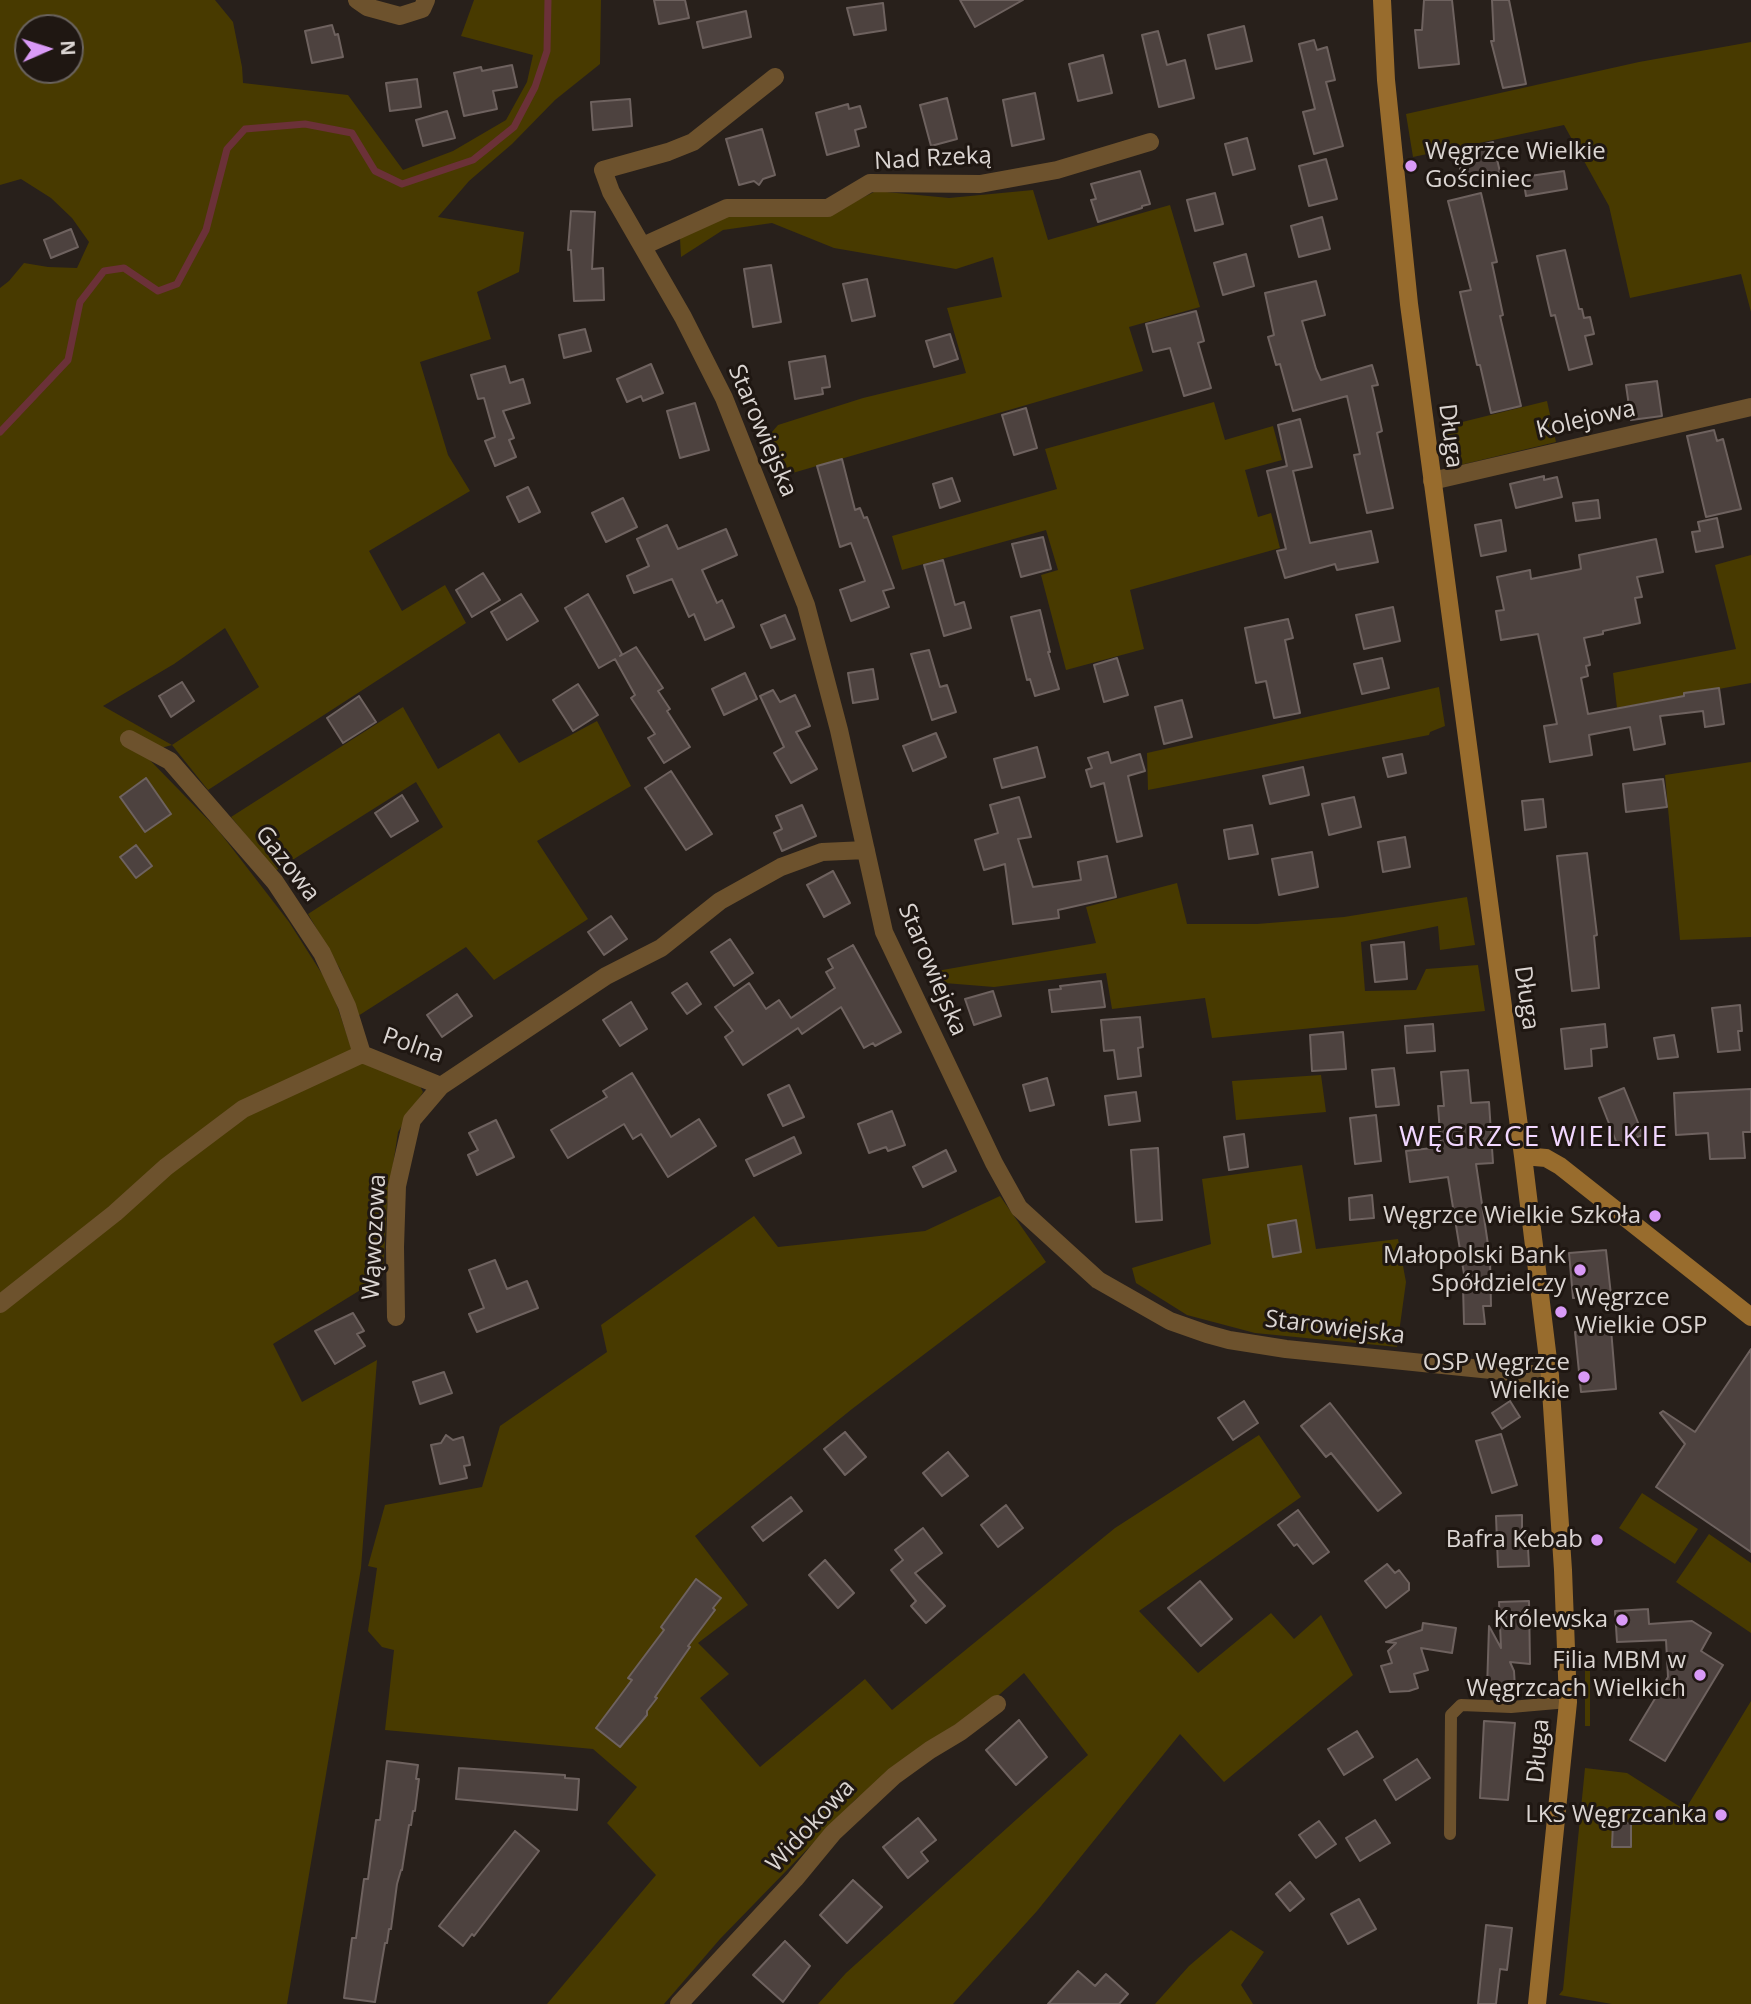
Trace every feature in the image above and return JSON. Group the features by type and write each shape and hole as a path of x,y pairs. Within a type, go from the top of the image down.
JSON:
{"street":[{"path":"357,0 367,6 400,16 422,9 426,0"},
{"name":"Długa","path":"1382,0 1392,145 1408,296 1550,1376 1568,1702 1537,2004"},
{"name":"Starowiejska","path":"775,77 694,142 603,170 611,192 683,317 724,398 806,605 839,730 884,932 994,1164 1019,1208 1098,1280 1170,1321 1229,1340 1286,1349 1550,1376"},
{"name":"Nad Rzeką","path":"643,246 727,208 828,208 870,183 980,184 1057,170 1150,142"},
{"name":"Kolejowa","path":"1432,481 1751,407"},
{"name":"Gazowa","path":"129,739 170,761 275,882 322,953 347,1006 362,1054"},
{"name":"Polna","path":"0,1304 115,1213 166,1167 243,1109 362,1054 441,1086 606,976 661,947 720,901 780,867 822,852 866,850"},
{"name":"Wąwozowa","path":"396,1317 397,1186 412,1121 441,1086"},
{"path":"1523,1156 1546,1158 1560,1166 1751,1317"},
{"name":"Widokowa","path":"679,2004 795,1879 833,1833 894,1776 997,1704"}],"lane":[{"path":"1450,1834 1451,1716 1461,1705 1511,1707 1568,1702"}],"shaded area":[{"path":"0,0 215,0 233,22 243,83 348,95 403,170 453,151 506,120 527,82 533,55 461,36 474,0 601,0 600,64 555,100 512,144 469,181 438,217 524,232 519,272 477,292 491,339 420,362 448,455 470,491 369,551 402,611 445,585 466,623 208,790 172,745 143,753 218,830 289,922 331,988 354,1056 418,1082 423,1092 398,1132 387,1205 383,1276 273,1344 302,1402 377,1360 361,1568 287,2004 0,2004 0,288 24,263 77,268 89,242 72,218 51,198 21,179 0,185","holes":["225,628 259,687 172,745 103,706 174,664"]},
{"path":"1751,42 1751,312 1741,274 1630,298 1609,206 1564,125 1413,157 1406,114 1639,62"},
{"path":"1033,190 1048,240 1170,205 1200,307 1129,327 1143,371 772,479 766,439 778,425 863,398 966,373 947,308 1002,297 993,257 956,269 834,248 772,223 723,230 681,257 680,238 717,218 747,213 828,215 876,191 949,198"},
{"path":"1547,401 1556,442 1452,467 1446,463 1442,427"},
{"path":"1214,402 1225,440 1273,426 1282,460 1245,470 1258,517 1271,513 1280,548 1130,590 1144,649 1066,670 1041,575 1058,570 1046,530 902,570 892,536 1057,489 1045,449"},
{"path":"1751,555 1751,683 1617,708 1613,673 1736,649 1715,565"},
{"path":"1439,687 1445,726 1430,732 1429,735 1148,790 1147,753"},
{"path":"403,707 438,769 499,733 519,763 597,721 631,786 537,841 588,919 494,980 466,947 358,1016 340,969 308,914 443,827 416,782 275,871 231,817"},
{"path":"1751,762 1751,937 1680,940 1665,775"},
{"path":"1177,883 1187,924 1257,924 1344,917 1467,897 1475,945 1440,950 1438,926 1361,942 1365,991 1416,990 1426,969 1478,965 1485,1011 1212,1038 1205,998 1112,1009 1106,973 994,987 932,982 931,972 1096,943 1086,907"},
{"path":"1321,1075 1326,1112 1236,1120 1232,1081"},
{"path":"1302,1165 1316,1249 1398,1239 1406,1282 1397,1347 1255,1333 1187,1315 1136,1283 1132,1268 1211,1244 1202,1179"},
{"path":"1000,1196 1046,1262 852,1409 695,1536 748,1605 698,1643 729,1674 700,1698 760,1767 865,1679 892,1710 1115,1528 1259,1435 1301,1497 1139,1611 1198,1673 1271,1613 1294,1639 1321,1615 1353,1675 1224,1782 1180,1734 1037,1911 953,2004 818,2004 846,1973 1088,1755 1024,1673 1000,1694 933,1740 856,1799 720,1939 664,2004 547,2004 656,1875 607,1823 637,1787 593,1749 385,1730 394,1650 382,1647 368,1631 377,1568 368,1566 385,1505 482,1487 500,1426 607,1352 601,1325 754,1216 778,1247 925,1231"},
{"path":"1642,1493 1698,1529 1675,1564 1619,1528"},
{"path":"1709,1534 1751,1563 1751,1633 1676,1582"},
{"path":"1585,1659 1590,1659 1590,1726 1585,1726"},
{"path":"1751,1701 1751,2004 1612,2004 1559,1995 1563,1990 1585,1768 1627,1773 1685,1810"},
{"path":"1231,1930 1264,1952 1241,1985 1253,2004 1155,2004 1189,1966"}],"building":[{"path":"654,0 685,0 689,18 659,24"},
{"path":"960,0 1023,0 975,27"},
{"path":"1424,0 1452,0 1459,64 1419,68 1415,30 1422,30"},
{"path":"1492,0 1509,0 1526,84 1503,88 1491,41 1494,41"},
{"path":"883,3 886,30 854,35 847,8"},
{"path":"746,11 751,37 703,48 697,22"},
{"path":"332,25 335,35 338,34 343,57 312,63 305,31"},
{"path":"1244,26 1252,61 1216,69 1208,35"},
{"path":"1158,31 1167,65 1185,60 1194,98 1159,107 1142,35"},
{"path":"1314,40 1317,50 1327,47 1335,80 1326,82 1343,146 1314,154 1303,112 1315,109 1299,44"},
{"path":"1103,55 1112,93 1078,101 1069,64"},
{"path":"512,65 517,87 493,91 497,109 464,116 454,73 481,67 482,71"},
{"path":"417,79 421,107 390,111 386,83"},
{"path":"1035,93 1044,139 1012,146 1003,100"},
{"path":"947,98 957,139 931,146 920,105"},
{"path":"630,99 632,126 593,130 591,102"},
{"path":"848,104 849,109 860,106 866,127 855,130 859,146 827,155 816,113"},
{"path":"447,111 455,138 423,146 416,120"},
{"path":"762,129 775,175 763,179 759,185 754,181 739,185 726,139"},
{"path":"1247,138 1255,169 1233,175 1225,144"},
{"path":"1493,142 1500,172 1463,181 1456,151"},
{"path":"1326,159 1337,199 1309,206 1299,166"},
{"path":"1140,171 1150,204 1098,222 1091,200 1096,199 1091,184"},
{"path":"1564,171 1567,189 1526,196 1523,177"},
{"path":"1215,193 1223,224 1195,231 1187,200"},
{"path":"1481,193 1497,262 1492,263 1503,315 1500,316 1521,406 1491,413 1460,292 1471,290 1448,201"},
{"path":"571,211 595,212 592,269 603,268 604,300 574,301 571,250 568,250"},
{"path":"1322,217 1330,249 1299,257 1291,226"},
{"path":"71,229 78,247 51,258 44,240"},
{"path":"1565,250 1579,309 1582,309 1584,318 1590,317 1594,334 1585,336 1592,364 1569,370 1555,315 1551,316 1537,256"},
{"path":"1246,254 1254,286 1223,295 1214,263"},
{"path":"771,265 781,322 753,327 744,269"},
{"path":"867,279 875,316 852,321 843,284"},
{"path":"1316,281 1325,315 1302,321 1316,369 1321,380 1372,365 1378,385 1372,386 1382,431 1377,433 1393,508 1367,513 1354,455 1360,454 1347,396 1293,411 1280,364 1276,365 1268,337 1274,335 1265,293"},
{"path":"1196,311 1204,341 1198,343 1211,388 1184,396 1170,348 1153,352 1146,324"},
{"path":"585,329 591,351 564,358 559,335"},
{"path":"950,334 958,359 934,367 926,341"},
{"path":"825,356 830,387 822,388 823,394 795,399 789,362"},
{"path":"651,364 663,393 643,401 641,396 627,402 617,379"},
{"path":"505,366 510,383 523,379 530,403 503,411 514,438 509,440 516,457 495,466 485,441 495,437 484,398 478,399 471,375"},
{"path":"1657,381 1662,416 1631,420 1626,385"},
{"path":"695,403 709,450 680,458 667,411"},
{"path":"1026,408 1037,448 1014,455 1002,415"},
{"path":"1300,419 1312,467 1293,471 1310,543 1371,531 1378,562 1337,570 1335,564 1285,578 1277,551 1286,549 1267,471 1287,466 1278,425"},
{"path":"1714,430 1717,441 1723,439 1741,509 1706,517 1687,436"},
{"path":"842,459 855,510 860,508 864,518 867,517 894,588 883,591 889,607 851,621 840,590 865,581 851,543 840,547 817,466"},
{"path":"1544,476 1544,480 1557,477 1562,497 1516,508 1510,484"},
{"path":"952,478 960,501 940,508 933,484"},
{"path":"528,487 540,512 519,522 507,497"},
{"path":"623,498 637,527 606,542 592,513"},
{"path":"1598,500 1600,518 1576,521 1573,503"},
{"path":"1717,518 1723,547 1696,552 1692,532 1700,531 1698,522"},
{"path":"1501,520 1506,551 1481,556 1475,525"},
{"path":"667,525 678,549 726,529 737,555 702,570 717,603 722,600 734,627 705,640 694,614 689,617 672,579 634,593 627,576 649,566 637,539"},
{"path":"1043,537 1051,569 1021,577 1012,544"},
{"path":"1656,539 1663,572 1637,577 1642,597 1635,598 1640,623 1584,638 1590,665 1586,666 1588,676 1581,678 1588,714 1719,688 1724,724 1705,727 1703,711 1660,716 1665,744 1634,750 1630,727 1589,735 1592,755 1550,762 1544,726 1557,724 1538,634 1501,640 1496,611 1504,610 1497,577 1530,570 1531,579 1581,569 1579,555"},
{"path":"943,560 955,605 964,602 971,628 944,636 924,565"},
{"path":"483,573 500,600 472,617 456,590"},
{"path":"521,594 538,621 507,640 491,612"},
{"path":"588,594 622,654 620,656 636,647 663,688 658,691 670,709 667,711 690,747 664,763 648,738 655,734 631,698 635,695 615,659 599,668 565,608"},
{"path":"1393,607 1400,641 1364,649 1356,615"},
{"path":"1040,610 1059,689 1035,696 1030,679 1027,680 1011,617"},
{"path":"785,615 795,639 771,648 761,625"},
{"path":"1288,619 1293,638 1285,640 1300,713 1274,718 1266,681 1256,683 1245,628"},
{"path":"929,650 940,687 947,685 956,712 932,720 911,654"},
{"path":"1117,658 1128,695 1104,702 1094,665"},
{"path":"1382,658 1389,688 1362,694 1354,664"},
{"path":"873,669 878,699 853,703 848,673"},
{"path":"745,673 757,699 724,715 712,689"},
{"path":"182,682 194,701 171,717 159,696"},
{"path":"578,684 598,715 573,731 553,700"},
{"path":"773,690 780,702 795,695 810,726 796,732 817,769 791,783 774,753 784,747 760,696"},
{"path":"359,696 376,722 343,743 327,718"},
{"path":"1182,700 1192,737 1164,744 1155,707"},
{"path":"936,733 946,757 913,771 903,746"},
{"path":"1037,747 1045,777 1002,788 994,759"},
{"path":"1108,752 1111,763 1140,754 1145,771 1128,776 1142,836 1117,842 1104,783 1091,787 1086,770 1092,768 1088,758"},
{"path":"1402,754 1406,773 1388,777 1383,758"},
{"path":"1303,767 1309,795 1270,804 1263,776"},
{"path":"671,771 712,834 686,850 645,788"},
{"path":"146,778 171,814 145,832 120,797"},
{"path":"1663,779 1667,807 1626,812 1623,784"},
{"path":"402,795 418,821 391,837 375,813"},
{"path":"1019,797 1031,837 1018,839 1033,887 1081,880 1078,862 1107,856 1116,897 1058,910 1059,918 1013,924 1005,864 984,870 975,840 998,833 990,805"},
{"path":"1354,797 1361,827 1329,835 1322,804"},
{"path":"1543,799 1546,827 1525,830 1522,801"},
{"path":"802,805 816,836 782,851 774,833 782,829 776,816"},
{"path":"1252,825 1258,854 1229,859 1224,830"},
{"path":"1405,837 1410,867 1383,872 1378,842"},
{"path":"136,845 152,866 136,878 120,857"},
{"path":"1312,852 1318,887 1279,895 1272,859"},
{"path":"1587,853 1597,935 1594,936 1599,988 1572,991 1557,856"},
{"path":"833,871 850,903 824,917 807,885"},
{"path":"611,916 627,939 604,955 588,932"},
{"path":"730,939 753,973 734,986 711,952"},
{"path":"1404,942 1407,979 1375,982 1371,945"},
{"path":"853,945 901,1032 875,1046 873,1043 864,1048 841,1007 802,1034 798,1028 743,1065 725,1037 733,1031 715,1007 749,983 766,1009 779,1000 791,1018 835,988 826,972 833,968 828,959"},
{"path":"1101,981 1105,1007 1052,1012 1049,990"},
{"path":"687,983 701,1004 687,1014 672,993"},
{"path":"993,991 1001,1016 974,1025 965,999"},
{"path":"457,994 472,1016 442,1037 427,1015"},
{"path":"631,1002 647,1029 620,1046 603,1020"},
{"path":"1740,1005 1740,1050 1718,1052 1712,1008"},
{"path":"1140,1017 1143,1047 1138,1048 1141,1076 1118,1079 1114,1050 1104,1051 1101,1020"},
{"path":"1433,1024 1435,1051 1407,1053 1405,1026"},
{"path":"1605,1024 1607,1047 1591,1049 1592,1066 1565,1069 1561,1029"},
{"path":"1343,1032 1346,1069 1312,1071 1310,1035"},
{"path":"1674,1035 1678,1057 1658,1059 1654,1038"},
{"path":"1394,1068 1399,1105 1376,1107 1372,1070"},
{"path":"1468,1070 1471,1103 1489,1102 1493,1163 1476,1164 1490,1258 1491,1306 1483,1306 1485,1324 1464,1324 1463,1286 1466,1286 1448,1177 1410,1182 1406,1151 1441,1147 1438,1106 1444,1106 1441,1072"},
{"path":"632,1073 671,1137 699,1119 716,1146 668,1177 641,1134 633,1139 624,1124 568,1158 551,1130 607,1097 603,1091"},
{"path":"1047,1078 1054,1105 1030,1111 1023,1085"},
{"path":"789,1085 804,1117 783,1126 768,1095"},
{"path":"1624,1088 1643,1135 1617,1144 1599,1098"},
{"path":"1751,1089 1751,1132 1743,1132 1745,1158 1710,1159 1708,1133 1676,1135 1674,1093"},
{"path":"1136,1092 1140,1121 1109,1125 1105,1096"},
{"path":"892,1111 905,1145 888,1151 886,1147 869,1153 858,1124"},
{"path":"1376,1115 1381,1161 1355,1164 1350,1118"},
{"path":"496,1120 514,1157 477,1175 468,1155 478,1150 469,1133"},
{"path":"1244,1134 1248,1167 1229,1170 1224,1137"},
{"path":"794,1137 801,1153 754,1176 746,1160"},
{"path":"1158,1148 1162,1220 1136,1222 1131,1150"},
{"path":"946,1150 956,1171 923,1187 913,1167"},
{"path":"1372,1195 1374,1218 1350,1220 1349,1198"},
{"path":"1296,1220 1301,1252 1273,1257 1268,1225"},
{"path":"1606,1250 1611,1295 1573,1298 1569,1253"},
{"path":"495,1260 507,1289 527,1281 538,1308 477,1332 469,1314 484,1308 469,1270"},
{"path":"353,1313 364,1331 357,1334 365,1346 335,1364 315,1331"},
{"path":"1611,1329 1616,1389 1581,1392 1575,1332"},
{"path":"1751,1349 1751,1552 1656,1487 1685,1444 1660,1413 1663,1411 1695,1432"},
{"path":"444,1372 452,1393 420,1404 413,1382"},
{"path":"1244,1401 1258,1423 1233,1440 1218,1418"},
{"path":"1510,1401 1520,1417 1502,1429 1492,1413"},
{"path":"1330,1403 1401,1493 1378,1511 1331,1453 1326,1457 1301,1426"},
{"path":"845,1432 866,1457 845,1475 824,1449"},
{"path":"1501,1434 1517,1485 1492,1493 1476,1441"},
{"path":"446,1435 453,1440 463,1437 470,1465 464,1466 467,1478 440,1484 431,1445 441,1443"},
{"path":"948,1452 968,1476 942,1496 923,1473"},
{"path":"791,1497 802,1511 763,1541 752,1527"},
{"path":"1006,1505 1023,1528 998,1547 981,1525"},
{"path":"1298,1510 1329,1552 1313,1564 1297,1544 1294,1546 1278,1525"},
{"path":"1522,1515 1522,1530 1527,1530 1529,1566 1498,1567 1496,1516"},
{"path":"923,1528 942,1553 915,1573 945,1606 926,1623 911,1606 916,1601 891,1570 903,1560 895,1550"},
{"path":"825,1560 854,1593 838,1608 809,1575"},
{"path":"1387,1564 1395,1573 1399,1570 1409,1583 1409,1590 1386,1608 1365,1581"},
{"path":"696,1579 721,1598 655,1697 657,1698 647,1715 620,1747 596,1728 632,1680 628,1678 664,1630 661,1627"},
{"path":"1200,1581 1232,1619 1201,1646 1168,1608"},
{"path":"1529,1601 1530,1664 1510,1662 1514,1671 1515,1688 1487,1689 1489,1626 1501,1648 1499,1602"},
{"path":"1648,1609 1649,1624 1692,1621 1711,1633 1701,1651 1723,1665 1665,1761 1630,1740 1668,1677 1666,1640 1617,1642 1615,1611"},
{"path":"1423,1623 1456,1628 1452,1653 1421,1648 1428,1670 1414,1674 1418,1688 1390,1692 1381,1666 1392,1663 1388,1651 1396,1643 1386,1642 1422,1630"},
{"path":"1019,1720 1047,1757 1016,1785 986,1750"},
{"path":"1484,1721 1515,1723 1508,1800 1480,1798"},
{"path":"1357,1731 1373,1757 1344,1775 1328,1749"},
{"path":"1417,1759 1430,1778 1396,1800 1384,1780"},
{"path":"387,1761 418,1765 416,1779 419,1779 415,1811 409,1825 375,2002 344,1998 352,1938 356,1938 364,1879 368,1879 376,1820 380,1820"},
{"path":"459,1768 565,1775 565,1778 579,1779 577,1810 456,1799"},
{"path":"918,1818 936,1840 921,1852 928,1861 908,1878 883,1847"},
{"path":"1375,1820 1390,1843 1360,1861 1346,1838"},
{"path":"1319,1821 1336,1844 1316,1858 1299,1835"},
{"path":"1613,1822 1631,1823 1631,1847 1612,1847"},
{"path":"515,1831 539,1851 474,1936 472,1934 463,1946 439,1926"},
{"path":"853,1880 882,1907 847,1943 820,1915"},
{"path":"1290,1882 1304,1899 1290,1911 1276,1894"},
{"path":"1359,1899 1376,1929 1348,1944 1331,1914"},
{"path":"1486,1925 1512,1928 1507,1970 1500,1969 1496,2004 1478,2004"},
{"path":"785,1941 810,1966 783,2002 753,1975"},
{"path":"1078,1971 1095,1986 1106,1974 1128,1994 1119,2004 1048,2004"}],"waterway":[{"path":"0,432 68,360 80,302 104,271 124,268 158,291 177,284 206,230 227,149 245,129 305,124 352,133 375,171 402,184 473,160 514,127 535,87 547,51 548,0"}],"place":[{"name":"Węgrzce Wielkie Gościniec","path":"1411,166"},
{"name":"Węgrzce Wielkie Szkoła","path":"1655,1216"},
{"name":"Małopolski Bank Spółdzielczy","path":"1580,1270"},
{"name":"Węgrzce Wielkie OSP","path":"1561,1312"},
{"name":"OSP Węgrzce Wielkie","path":"1584,1377"},
{"name":"Bafra Kebab","path":"1597,1540"},
{"name":"Królewska","path":"1622,1620"},
{"name":"Filia MBM w Węgrzcach Wielkich","path":"1700,1675"},
{"name":"LKS Węgrzcanka","path":"1721,1815"}],"district":[{"name":"WĘGRZCE WIELKIE","path":"1534,1138"}]}
